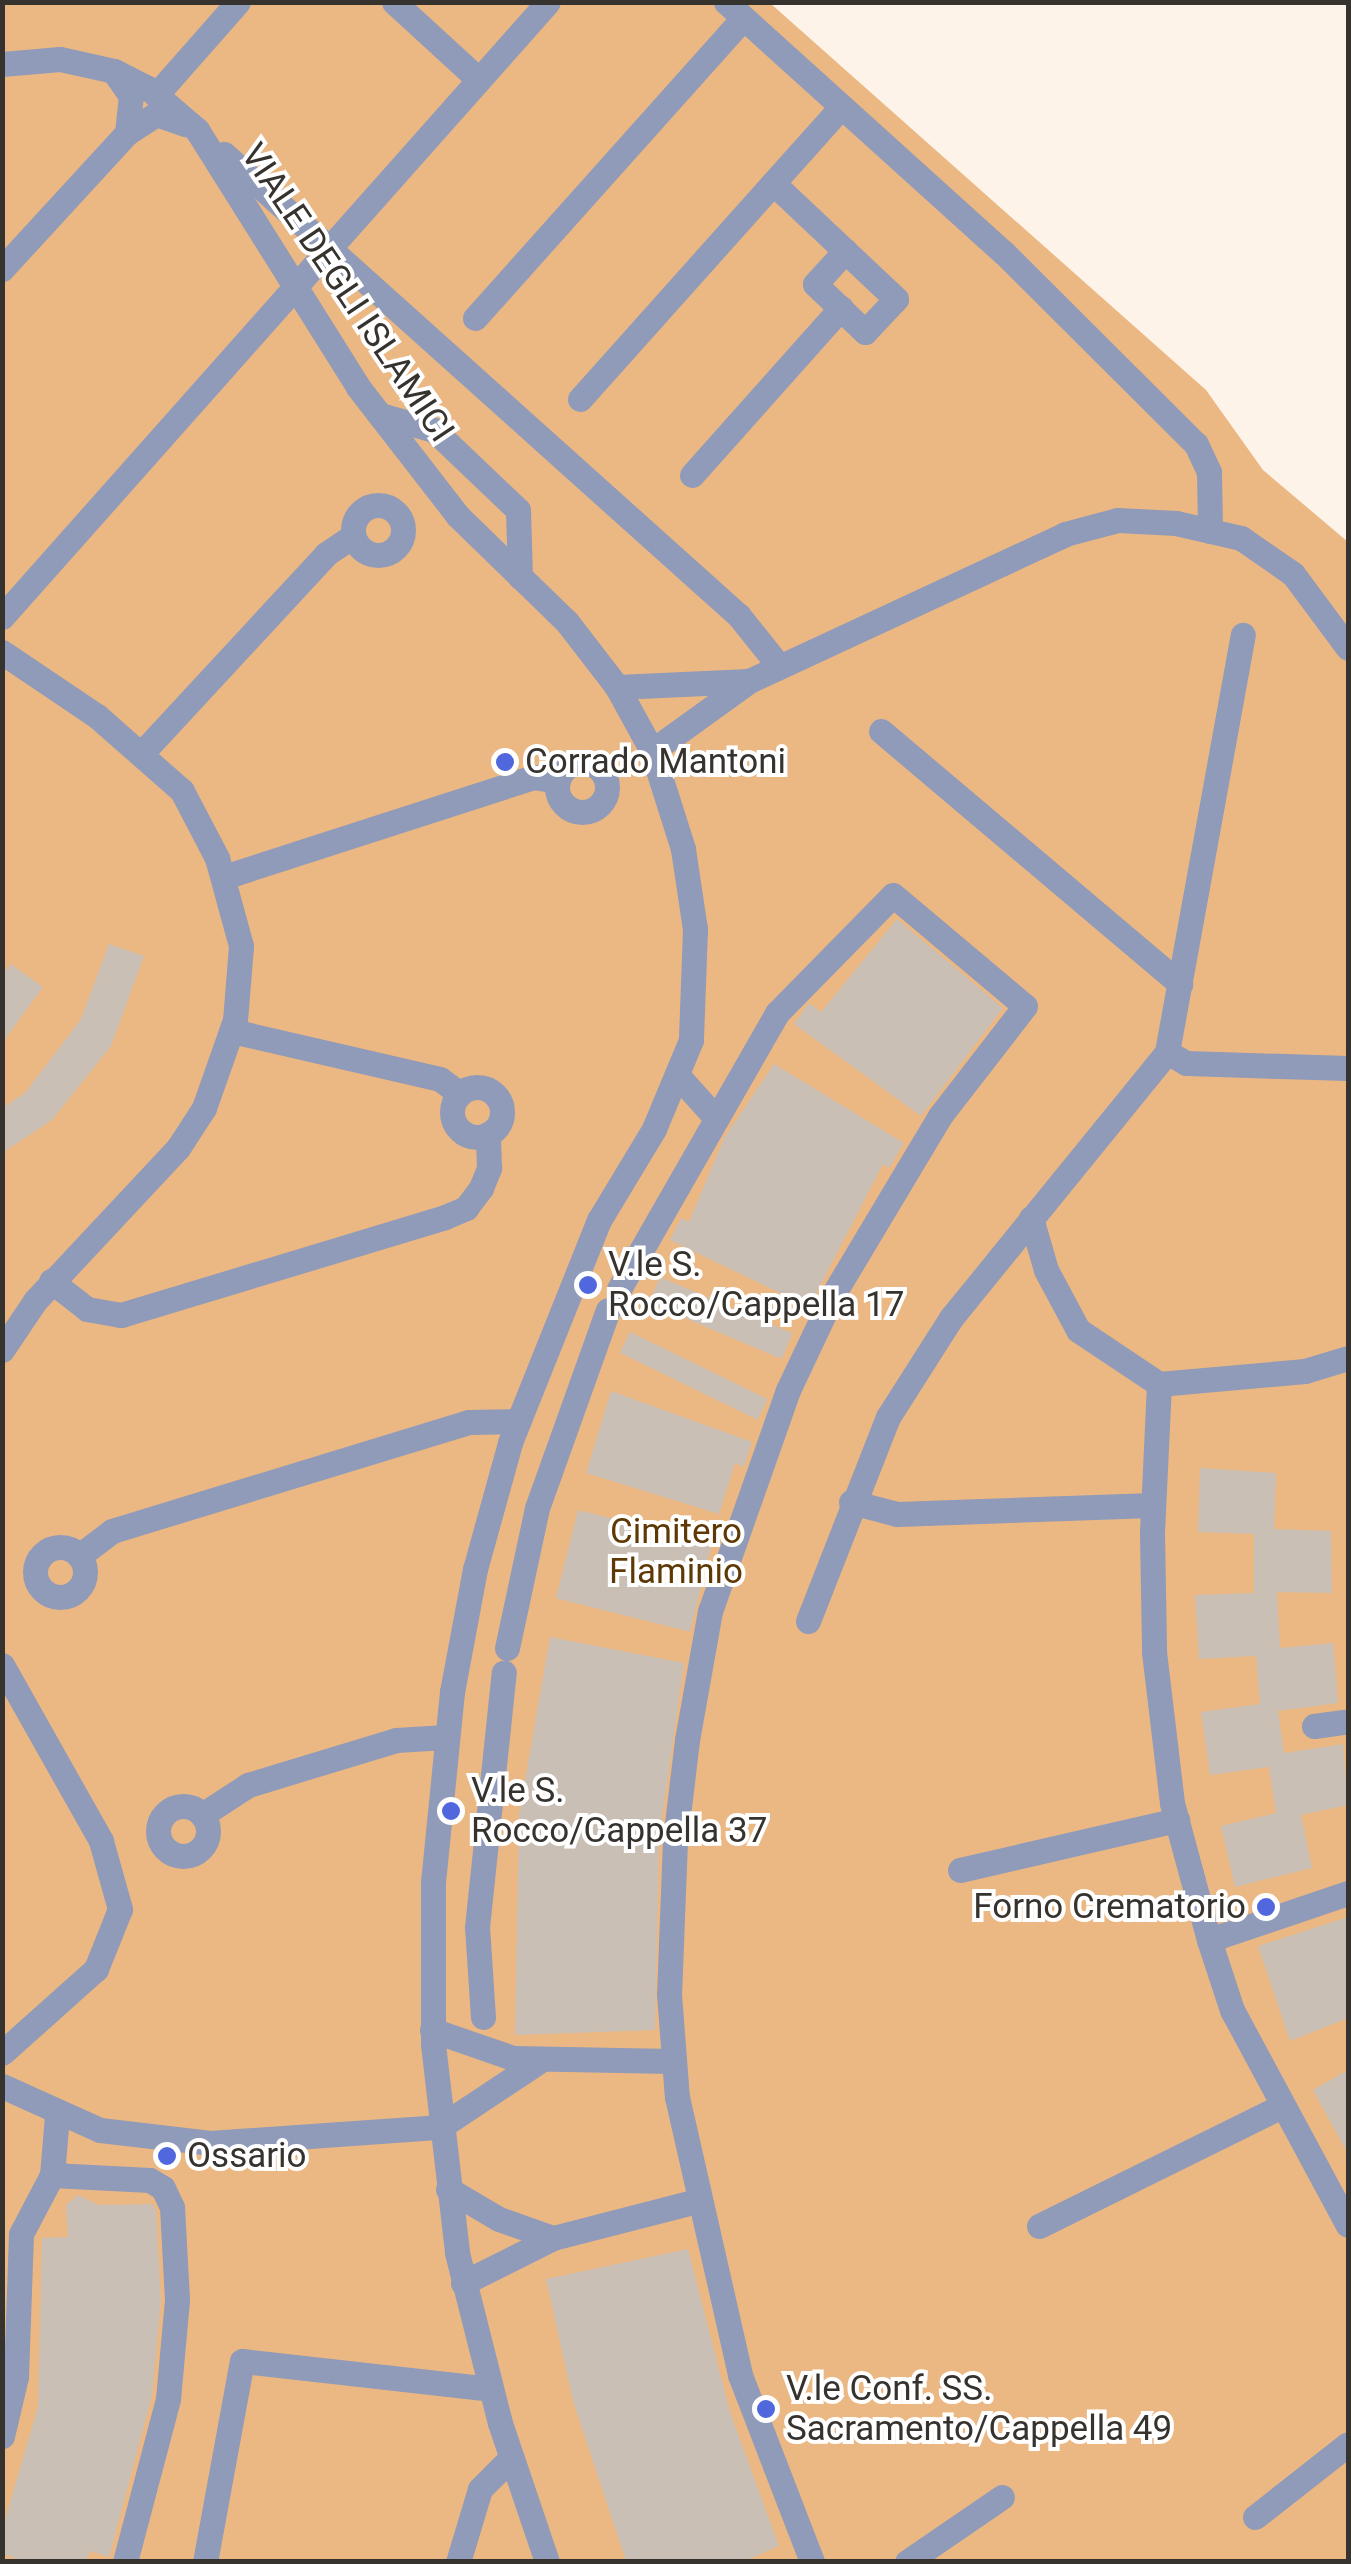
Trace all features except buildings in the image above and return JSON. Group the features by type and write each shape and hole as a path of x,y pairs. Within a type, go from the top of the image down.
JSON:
{"lane":[{"path":"156,95 238,2"},
{"path":"394,2 479,80"},
{"path":"2,617 548,2"},
{"path":"474,318 734,10 1003,252 1196,444 1209,472 1210,530"},
{"name":"VIALE DEGLI ISLAMICI","path":"2,64 60,59 114,71 156,95 197,130 294,289 380,415 458,516 568,622 617,687 652,751 683,849 695,929 692,1040 680,1077 599,1220 518,1422 494,1502 446,1737 432,1907 432,2030 440,2127 463,2283 490,2388 546,2562"},
{"path":"114,71 131,96 127,132"},
{"path":"580,399 842,107"},
{"path":"2,269 127,132 156,114 197,130 738,616 779,666"},
{"path":"773,184 896,298 866,332 815,284 845,251"},
{"path":"692,476 841,308"},
{"path":"380,415 434,430 518,510 520,577"},
{"path":"652,751 749,680 1065,534 1118,520 1210,530 1241,538 1293,574 1348,648"},
{"path":"142,754 326,554 353,536"},
{"path":"808,1621 850,1502 888,1417 951,1318 1167,1052 1242,635"},
{"path":"2,652 142,754 182,791 224,877 242,946 232,1031 204,1108 178,1148 51,1281 2,1350"},
{"path":"617,687 749,680"},
{"path":"880,731 1180,984"},
{"path":"224,877 534,777 558,781"},
{"path":"483,2018 478,1913 506,1660 536,1516 613,1300 778,1013 893,895 1025,1006 940,1116 833,1295 743,1504 710,1612 680,1792 669,1994 672,2062 697,2201 746,2394 812,2562"},
{"path":"232,1031 440,1080 460,1094"},
{"path":"1167,1052 1186,1063 1348,1068"},
{"path":"680,1077 715,1117"},
{"path":"481,1087 500,1100 500,1124 488,1134 471,1136 457,1126 452,1110 460,1094 481,1087"},
{"path":"51,1281 87,1310 120,1315 445,1217 466,1208 481,1188 489,1168 488,1134"},
{"path":"1031,1218 1046,1270 1078,1330 1159,1384 1305,1371 1348,1358"},
{"path":"1159,1384 1153,1505 1154,1652 1177,1820 1232,2010 1280,2106 1348,2225"},
{"path":"79,1556 112,1531 206,1502 469,1422 518,1422"},
{"path":"494,1502 536,1516"},
{"path":"850,1502 896,1514 1153,1505"},
{"path":"2,1665 101,1841 120,1896 113,1938 96,1968 2,2053"},
{"path":"1314,1726 1348,1721"},
{"path":"202,1815 237,1790 277,1776 396,1740 446,1737"},
{"path":"960,1870 1177,1820"},
{"path":"1209,1940 1348,1893"},
{"path":"432,1907 478,1913"},
{"path":"432,2030 487,2052 541,2060 672,2062"},
{"path":"2,2086 57,2116 178,2143 440,2127 541,2060"},
{"path":"1039,2226 1280,2106"},
{"path":"2,2436 16,2377 22,2234 52,2175 57,2116"},
{"path":"52,2175 150,2180 164,2188 172,2207 177,2300 168,2400 125,2562"},
{"path":"448,2189 499,2219 553,2238"},
{"path":"463,2283 553,2238 697,2201"},
{"path":"205,2561 242,2361 490,2388"},
{"path":"1255,2517 1348,2444"},
{"path":"458,2562 480,2489 511,2458"},
{"path":"906,2562 1002,2496"}],"green space":[{"name":"Cimitero Flaminio","path":"3,3 770,3 1206,390 1263,470 1348,542 1348,2561 3,2562"}],"place":[{"name":"Corrado Mantoni","path":"505,762"},
{"name":"V.le S. Rocco/Cappella 17","path":"588,1285"},
{"name":"V.le S. Rocco/Cappella 37","path":"451,1811"},
{"name":"Forno Crematorio","path":"1266,1907"},
{"name":"Ossario","path":"167,2156"},
{"name":"V.le Conf. SS. Sacramento/Cappella 49","path":"766,2409"}]}
